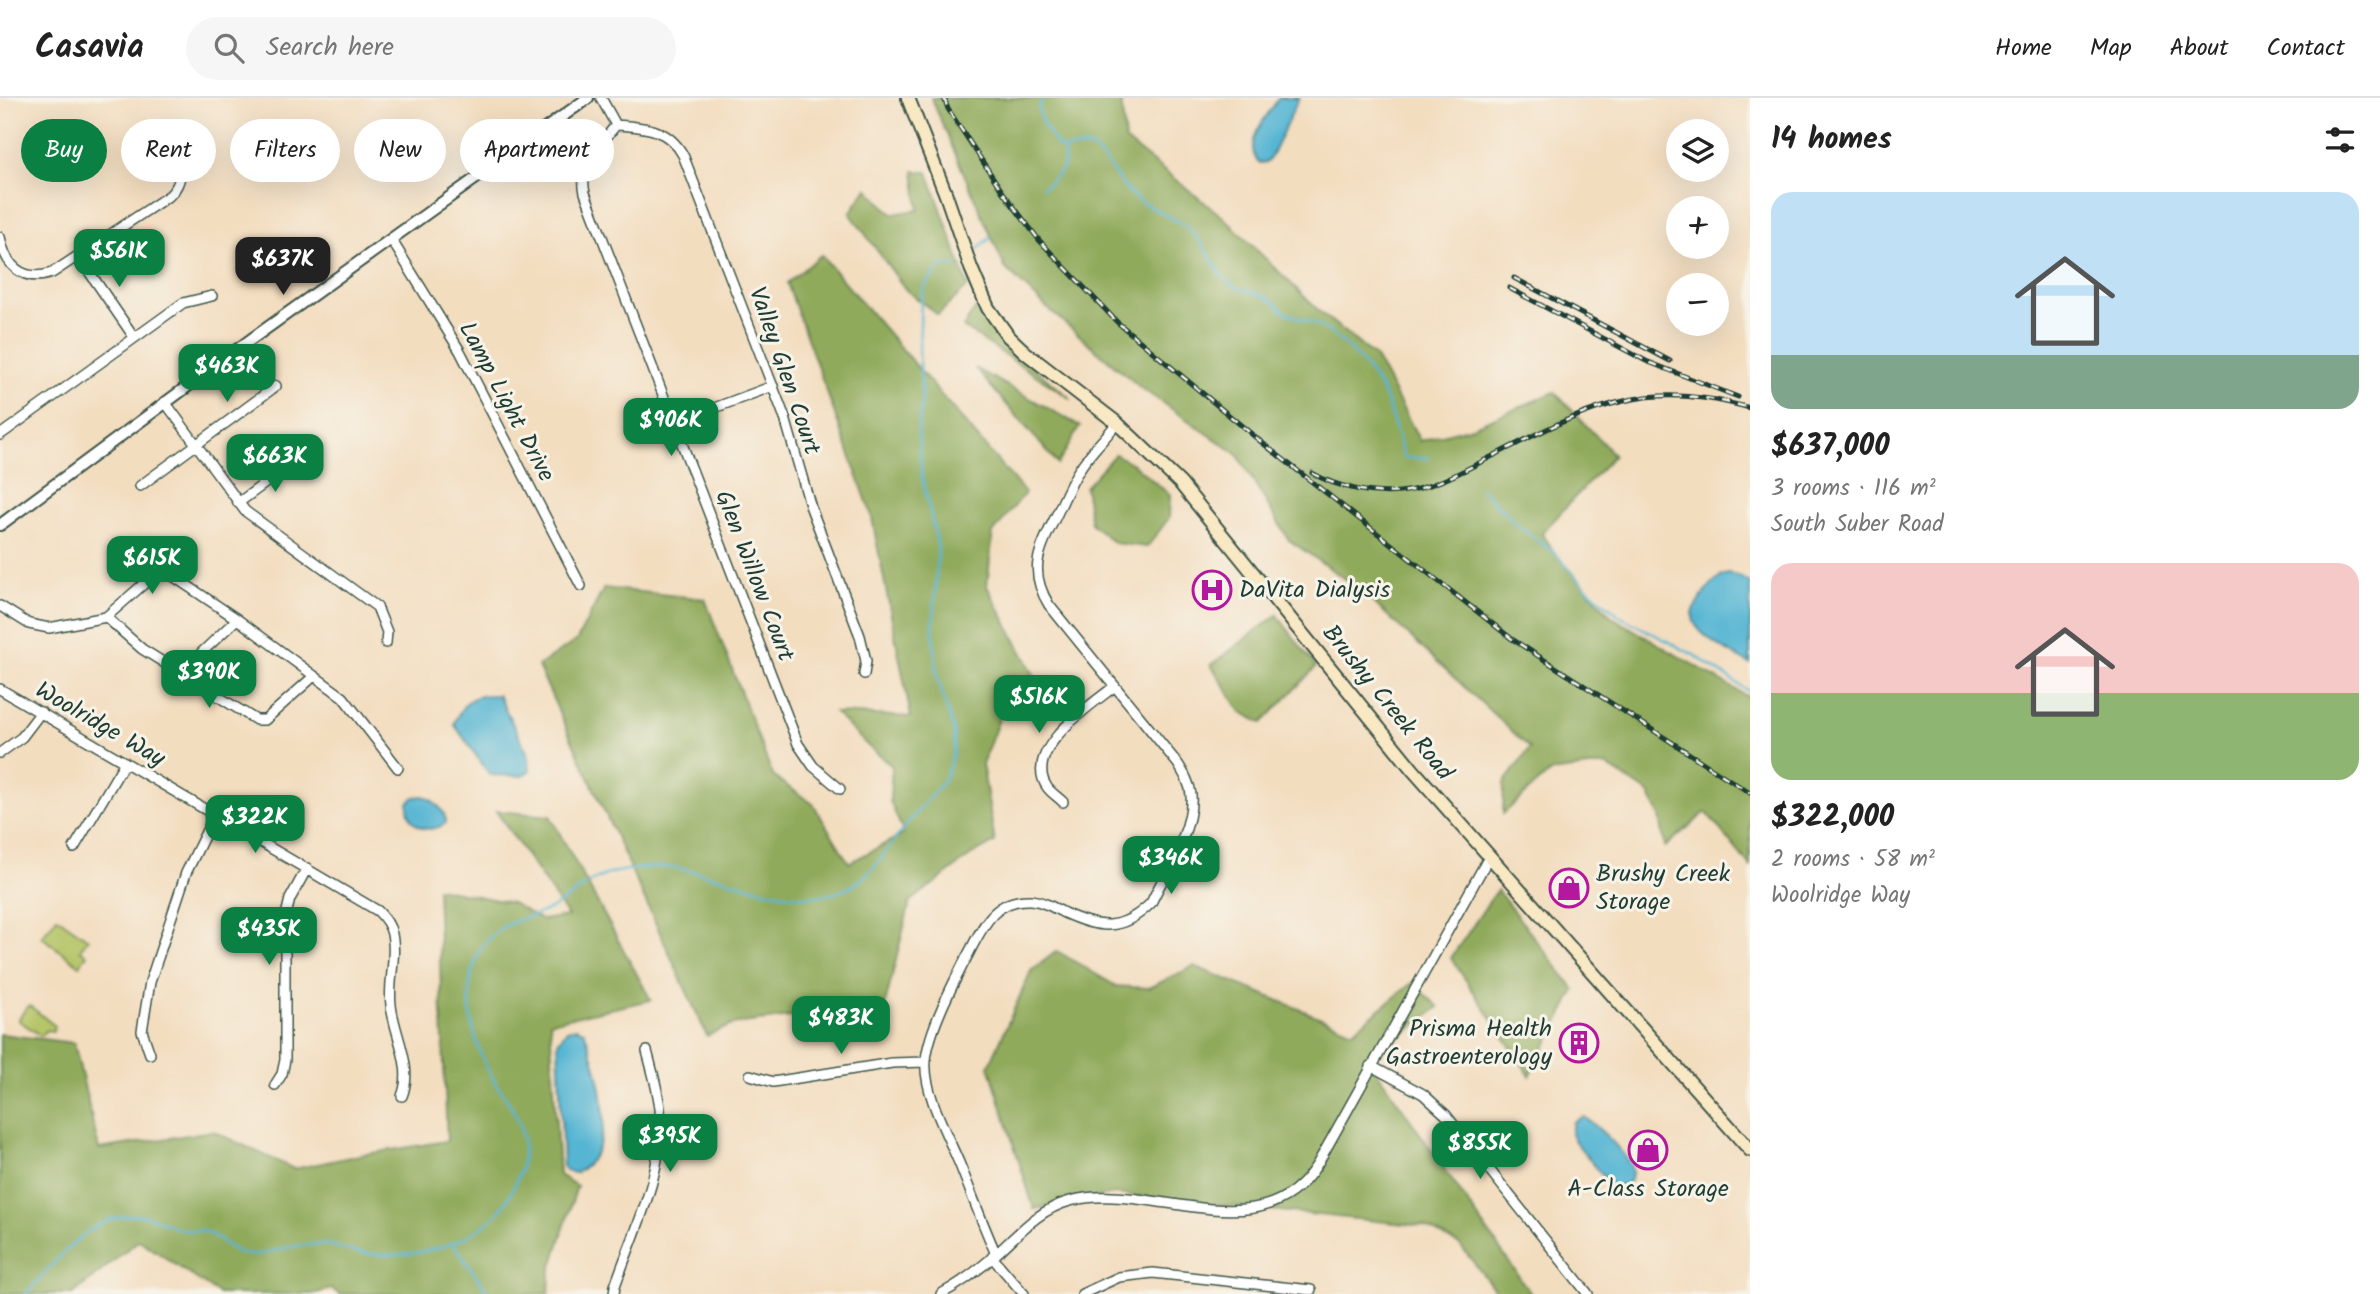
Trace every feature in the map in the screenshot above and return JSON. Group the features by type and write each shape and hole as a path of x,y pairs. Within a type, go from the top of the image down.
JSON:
{"main road":[{"name":"Brushy Creek Road","path":"908,98 971,268 995,318 1026,353 1116,423 1189,493 1373,722 1489,857 1750,1150"}],"street":[{"path":"0,525 165,402 588,98"},
{"path":"601,98 616,125"},
{"name":"Valley Glen Court","path":"616,125 654,129 668,136 679,148 785,418 811,508 860,636 866,662 864,674"},
{"name":"Glen Willow Court","path":"616,125 588,160 583,173 583,184 798,744 813,766 840,789"},
{"path":"0,237 6,259 12,266 23,273 47,275 79,257 170,195 178,182"},
{"name":"Lamp Light Drive","path":"391,239 460,351 581,586"},
{"path":"79,257 134,337"},
{"path":"0,435 183,303 212,296"},
{"path":"140,486 276,386"},
{"path":"674,423 773,386"},
{"path":"165,402 251,517 372,602 382,616 387,632 386,643"},
{"path":"1024,1294 994,1256 928,1085 926,1062 939,1020 969,952 986,920 999,908 1029,900 1045,903 1102,926 1129,921 1151,904 1185,831 1191,795 1188,779 1049,605 1040,590 1036,572 1037,556 1079,468 1116,423"},
{"path":"238,503 294,462"},
{"path":"0,606 29,624 49,628 106,617 179,553"},
{"path":"161,568 237,619 343,697 398,768"},
{"path":"106,617 142,649 252,719 265,720 314,676"},
{"path":"179,674 237,619"},
{"path":"1063,802 1047,787 1041,773 1042,760 1054,737 1115,687"},
{"name":"Woolridge Way","path":"0,689 378,911 391,930 393,944 391,1003 406,1072 406,1086 402,1096"},
{"path":"0,753 22,737 41,712"},
{"path":"74,848 125,762"},
{"path":"150,1054 143,1037 142,1023 150,982 186,873 215,814"},
{"path":"941,1294 968,1277 1038,1216 1072,1201 1124,1196 1210,1209 1240,1210 1283,1199 1299,1188 1312,1172 1489,857"},
{"path":"275,1085 282,1074 285,1060 285,919 290,900 307,868"},
{"path":"614,1294 655,1173 660,1135 660,1107 647,1051"},
{"path":"750,1075 773,1082 892,1063 926,1062"},
{"path":"1371,1066 1423,1094 1446,1115 1588,1294"},
{"path":"1082,1294 1119,1278 1153,1273 1311,1290"}],"green space":[{"path":"931,98 1121,98 1125,140 1223,217 1319,311 1376,358 1420,441 1472,427 1555,392 1614,455 1542,533 1554,552 1612,617 1750,698 1750,866 1706,812 1665,847 1660,816 1649,793 1605,765 1550,772 1503,814 1504,783 1530,748 1358,588 1289,540 1237,454 1141,388 1046,307 1005,268"},
{"path":"914,171 928,172 968,286 938,315 906,290 850,213 867,188 892,214 919,210"},
{"path":"821,255 1025,493 993,533 987,586 1040,686 1002,712 982,764 995,842 970,856 910,902 885,1005 734,1024 707,1036 538,666 577,640 604,588 705,599 773,776 813,804 849,863 904,834 890,801 892,766 835,713 911,717 871,513 787,283"},
{"path":"978,305 1003,342 1071,399 963,327"},
{"path":"975,368 1080,426 1058,464"},
{"path":"1115,454 1133,464 1170,495 1169,518 1147,547 1114,543 1091,523 1085,487"},
{"path":"1277,615 1316,667 1262,723 1241,712 1211,665"},
{"path":"496,811 550,816 651,1000 550,1022 559,1175 577,1186 550,1273 549,1294 340,1294 331,1289 312,1294 219,1294 139,1240 73,1294 0,1294 0,1034 74,1043 99,1149 213,1131 294,1169 447,1141 437,888 512,903 542,920 568,916"},
{"path":"1497,890 1575,990 1530,1076 1451,958"},
{"path":"57,917 88,939 80,950 87,955 79,965 42,937"},
{"path":"1057,951 1116,986 1149,988 1194,966 1353,1031 1412,983 1439,1007 1369,1060 1531,1294 1498,1294 1460,1245 1424,1226 1115,1194 1034,1209 989,1066 1031,971"},
{"path":"30,1006 55,1026 53,1031 46,1030 41,1036 18,1020"}],"water":[{"path":"1279,98 1299,98 1271,157 1267,162 1259,163 1254,155 1254,138"},
{"path":"1728,574 1750,583 1750,664 1715,643 1694,622 1694,610 1703,595 1711,585"},
{"path":"498,695 528,754 530,770 522,776 490,775 454,724 461,709 470,700"},
{"path":"423,796 439,806 446,823 432,829 414,823 408,811 408,803 414,797"},
{"path":"576,1028 584,1031 596,1066 603,1107 603,1127 599,1145 590,1161 576,1173 566,1171 563,1166 558,1042 567,1030"},
{"path":"1584,1117 1605,1134 1627,1159 1632,1173 1627,1184 1617,1187 1608,1183 1574,1140 1571,1134 1573,1122"}],"waterway":[{"path":"1043,98 1039,107 1041,120 1057,146 1064,149 1091,147 1132,195 1181,223 1195,235 1229,283 1264,296 1285,312 1316,324 1337,337 1361,361 1384,394 1404,458 1429,458"},
{"path":"1043,188 1063,167 1064,149"},
{"path":"977,250 990,238"},
{"path":"26,1294 74,1242 88,1231 120,1217 144,1215 183,1230 203,1231 233,1250 250,1255 321,1244 363,1253 405,1254 441,1247 464,1238 484,1226 501,1210 516,1183 524,1148 518,1121 481,1054 471,1017 471,979 475,962 483,946 496,932 509,924 552,908 596,879 622,871 657,867 680,869 754,888 803,896 826,895 848,888 872,869 943,782 954,749 954,732 937,676 933,630 938,546 922,477 918,429 922,400 919,351 924,287 940,266 956,266"},
{"path":"1481,489 1518,526 1554,552 1586,587 1621,617 1694,655 1750,692"},
{"path":"453,1243 489,1294"}],"railway":[{"path":"944,98 948,109 1002,191 1039,240 1117,322 1260,441 1512,639 1750,793"},
{"path":"1514,278 1670,361"},
{"path":"1509,288 1646,361 1738,397"},
{"path":"1312,473 1354,489 1400,492 1444,480 1572,418 1628,400 1689,396 1750,408"}],"place":[{"name":"DaVita Dialysis","path":"1212,590"},
{"name":"Brushy Creek Storage","path":"1569,888"},
{"name":"Prisma Health Gastroenterology","path":"1579,1043"},
{"name":"A-Class Storage","path":"1648,1150"}]}
